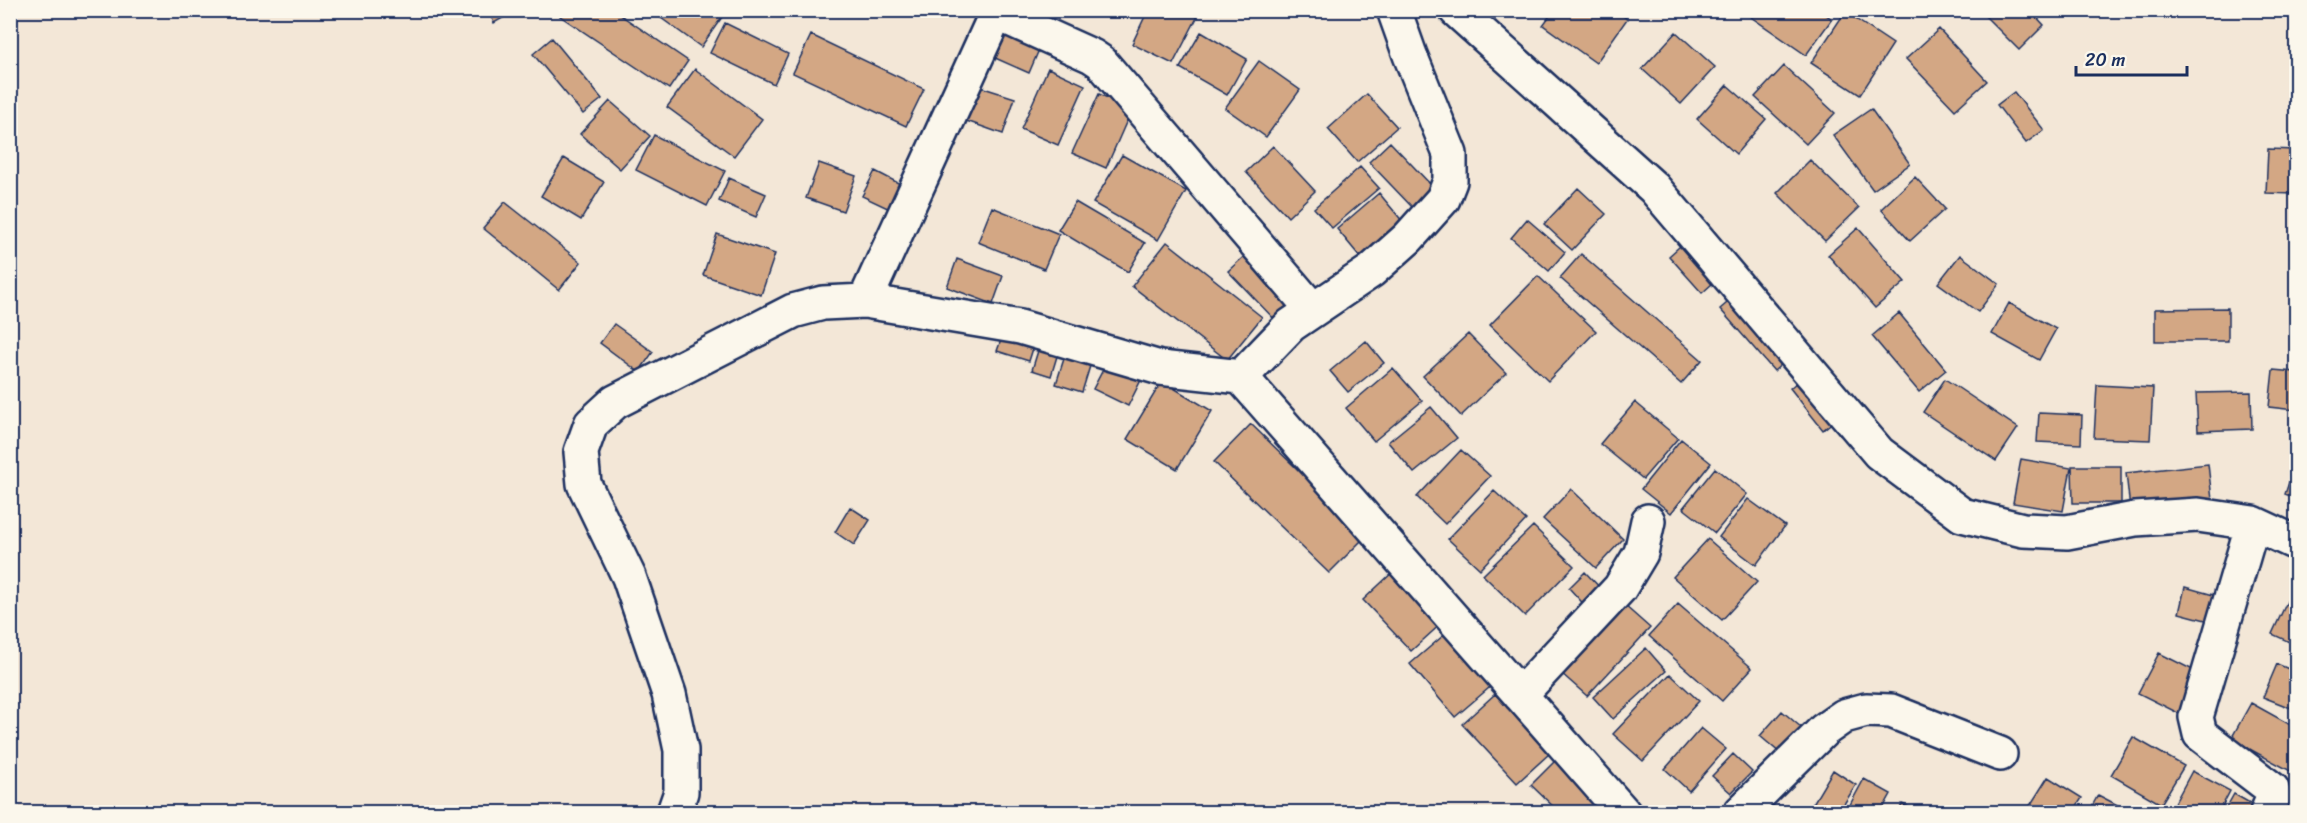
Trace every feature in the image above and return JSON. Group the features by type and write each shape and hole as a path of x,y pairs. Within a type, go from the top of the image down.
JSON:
{"street":[{"path":"1241,377 1291,325 1371,271 1408,238 1443,199 1450,181 1450,154 1394,10"},
{"path":"1455,10 1654,188 1879,453 1962,515 2023,530 2067,532 2135,519 2198,515 2253,523 2296,543"},
{"path":"865,301 993,12 1101,62 1313,310"},
{"path":"674,813 681,792 681,750 669,694 629,578 584,484 581,452 591,424 615,402 793,311 823,303 865,301 1020,327 1160,368 1241,377 1623,813"},
{"path":"1520,695 1620,588 1641,553 1648,521"},
{"path":"2253,523 2196,717 2200,734 2272,789 2274,796 2267,813"},
{"path":"1741,813 1824,730 1844,716 1866,710 1891,711 2000,754"}],"building":[{"path":"488,10 517,10 494,23"},
{"path":"564,10 613,10 688,61 669,89 560,16"},
{"path":"650,10 727,10 701,47"},
{"path":"1148,10 1201,10 1173,64 1132,44"},
{"path":"1554,10 1615,10 1627,19 1596,63 1543,25"},
{"path":"1751,10 1819,10 1832,19 1806,55 1748,15"},
{"path":"1979,10 2030,10 2044,25 2019,50"},
{"path":"1845,12 1893,44 1860,95 1811,63"},
{"path":"725,23 788,54 774,84 710,53"},
{"path":"996,26 1041,45 1029,73 984,53"},
{"path":"1939,29 1987,81 1955,110 1906,59"},
{"path":"1201,32 1247,59 1227,95 1180,68"},
{"path":"1676,32 1715,67 1681,104 1642,69"},
{"path":"811,35 924,89 906,126 793,73"},
{"path":"552,38 602,99 583,114 533,54"},
{"path":"1259,61 1300,90 1266,137 1225,108"},
{"path":"1784,66 1835,113 1806,144 1755,97"},
{"path":"1048,68 1085,85 1058,145 1021,129"},
{"path":"695,69 762,119 734,156 667,107"},
{"path":"971,84 1015,98 1003,134 958,118"},
{"path":"1727,85 1766,119 1736,154 1697,119"},
{"path":"2014,92 2044,130 2026,143 1997,105"},
{"path":"1099,94 1132,109 1106,168 1072,153"},
{"path":"1367,94 1397,127 1357,162 1328,129"},
{"path":"610,101 650,136 620,169 580,134"},
{"path":"1871,109 1910,164 1873,190 1833,135"},
{"path":"654,135 725,171 707,206 636,170"},
{"path":"1390,142 1433,187 1412,207 1369,162"},
{"path":"1273,146 1315,191 1288,217 1246,172"},
{"path":"2268,149 2296,150 2296,194 2266,193"},
{"path":"1122,155 1186,191 1158,240 1093,203"},
{"path":"564,158 604,182 581,220 541,196"},
{"path":"1810,160 1859,208 1825,241 1777,193"},
{"path":"819,163 856,176 843,211 806,198"},
{"path":"1360,167 1379,188 1332,228 1314,208"},
{"path":"875,171 908,188 896,212 862,196"},
{"path":"1915,177 1945,209 1910,241 1881,209"},
{"path":"729,178 766,194 756,217 719,201"},
{"path":"1578,188 1606,214 1572,250 1544,224"},
{"path":"1379,193 1408,228 1366,264 1337,229"},
{"path":"505,202 581,262 559,290 483,228"},
{"path":"1075,202 1145,243 1128,272 1058,230"},
{"path":"992,207 1059,234 1044,269 978,242"},
{"path":"1527,219 1565,252 1549,271 1511,238"},
{"path":"1858,228 1905,282 1875,308 1828,255"},
{"path":"717,234 775,254 761,295 703,275"},
{"path":"1689,238 1722,275 1702,293 1669,256"},
{"path":"1167,242 1262,317 1227,360 1132,286"},
{"path":"1251,250 1303,304 1280,325 1228,271"},
{"path":"1581,254 1702,360 1681,384 1560,278"},
{"path":"1960,255 1999,284 1978,312 1938,283"},
{"path":"957,259 1003,276 993,304 947,287"},
{"path":"1538,276 1596,331 1548,381 1490,325"},
{"path":"1740,292 1793,354 1774,371 1720,309"},
{"path":"2009,303 2056,329 2039,360 1992,334"},
{"path":"2228,308 2228,341 2155,341 2155,309"},
{"path":"2296,311 2296,332 2292,331"},
{"path":"1899,313 1946,370 1919,392 1872,336"},
{"path":"614,324 653,352 639,372 600,343"},
{"path":"1005,329 1036,339 1029,361 997,351"},
{"path":"1468,334 1506,373 1461,416 1423,376"},
{"path":"1042,338 1061,343 1051,376 1032,370"},
{"path":"1366,341 1384,363 1348,392 1330,371"},
{"path":"1068,346 1094,353 1082,392 1056,384"},
{"path":"1107,362 1141,380 1128,406 1093,389"},
{"path":"1393,368 1422,401 1374,441 1346,408"},
{"path":"2273,370 2296,372 2296,410 2269,407"},
{"path":"1808,373 1841,415 1823,430 1790,388"},
{"path":"1945,379 2018,428 1996,461 1923,412"},
{"path":"1162,381 1212,411 1177,469 1127,439"},
{"path":"2097,385 2153,388 2150,440 2094,438"},
{"path":"2251,392 2252,429 2198,431 2196,393"},
{"path":"1635,402 1678,438 1643,479 1600,444"},
{"path":"1431,407 1457,438 1414,473 1388,442"},
{"path":"2039,413 2082,415 2081,444 2037,442"},
{"path":"1251,424 1366,536 1329,573 1214,462"},
{"path":"1681,439 1711,463 1671,513 1641,489"},
{"path":"1461,450 1490,476 1445,524 1417,497"},
{"path":"2021,459 2071,468 2063,511 2013,503"},
{"path":"2296,462 2296,498 2285,494"},
{"path":"2208,464 2212,499 2130,508 2126,473"},
{"path":"2072,466 2121,466 2121,503 2073,503"},
{"path":"1715,468 1747,494 1715,533 1683,508"},
{"path":"1571,489 1623,539 1596,568 1543,519"},
{"path":"1494,491 1526,520 1480,569 1448,539"},
{"path":"1748,499 1785,526 1756,565 1719,537"},
{"path":"850,507 870,520 854,545 835,532"},
{"path":"1533,526 1574,566 1525,616 1483,575"},
{"path":"1708,539 1757,582 1722,620 1673,577"},
{"path":"1395,570 1443,622 1411,651 1363,600"},
{"path":"1585,572 1606,594 1589,610 1569,588"},
{"path":"2185,587 2224,598 2217,623 2179,613"},
{"path":"2291,593 2296,596 2296,645 2272,634"},
{"path":"1615,597 1650,628 1587,696 1552,665"},
{"path":"1678,604 1752,668 1722,701 1649,636"},
{"path":"1451,629 1496,682 1455,717 1410,664"},
{"path":"1646,648 1666,671 1613,719 1593,697"},
{"path":"2159,653 2203,675 2182,715 2138,693"},
{"path":"2277,664 2296,672 2296,710 2263,697"},
{"path":"1670,674 1699,701 1643,761 1613,734"},
{"path":"1495,694 1549,754 1517,783 1462,724"},
{"path":"2251,703 2296,728 2296,774 2231,739"},
{"path":"1782,711 1809,734 1787,759 1760,736"},
{"path":"1701,728 1726,749 1689,791 1665,769"},
{"path":"2133,737 2184,766 2161,804 2111,775"},
{"path":"1733,754 1752,772 1731,793 1712,776"},
{"path":"1557,759 1600,801 1588,812 1559,812 1531,785"},
{"path":"1833,770 1856,785 1839,812 1808,812"},
{"path":"2192,771 2230,791 2219,812 2171,810"},
{"path":"2048,777 2082,798 2073,812 2026,812"},
{"path":"1864,779 1891,794 1881,812 1846,812"},
{"path":"2234,794 2257,807 2254,812 2224,812"},
{"path":"2098,795 2131,812 2089,812"},
{"path":"1902,804 1921,812 1899,812"}]}
